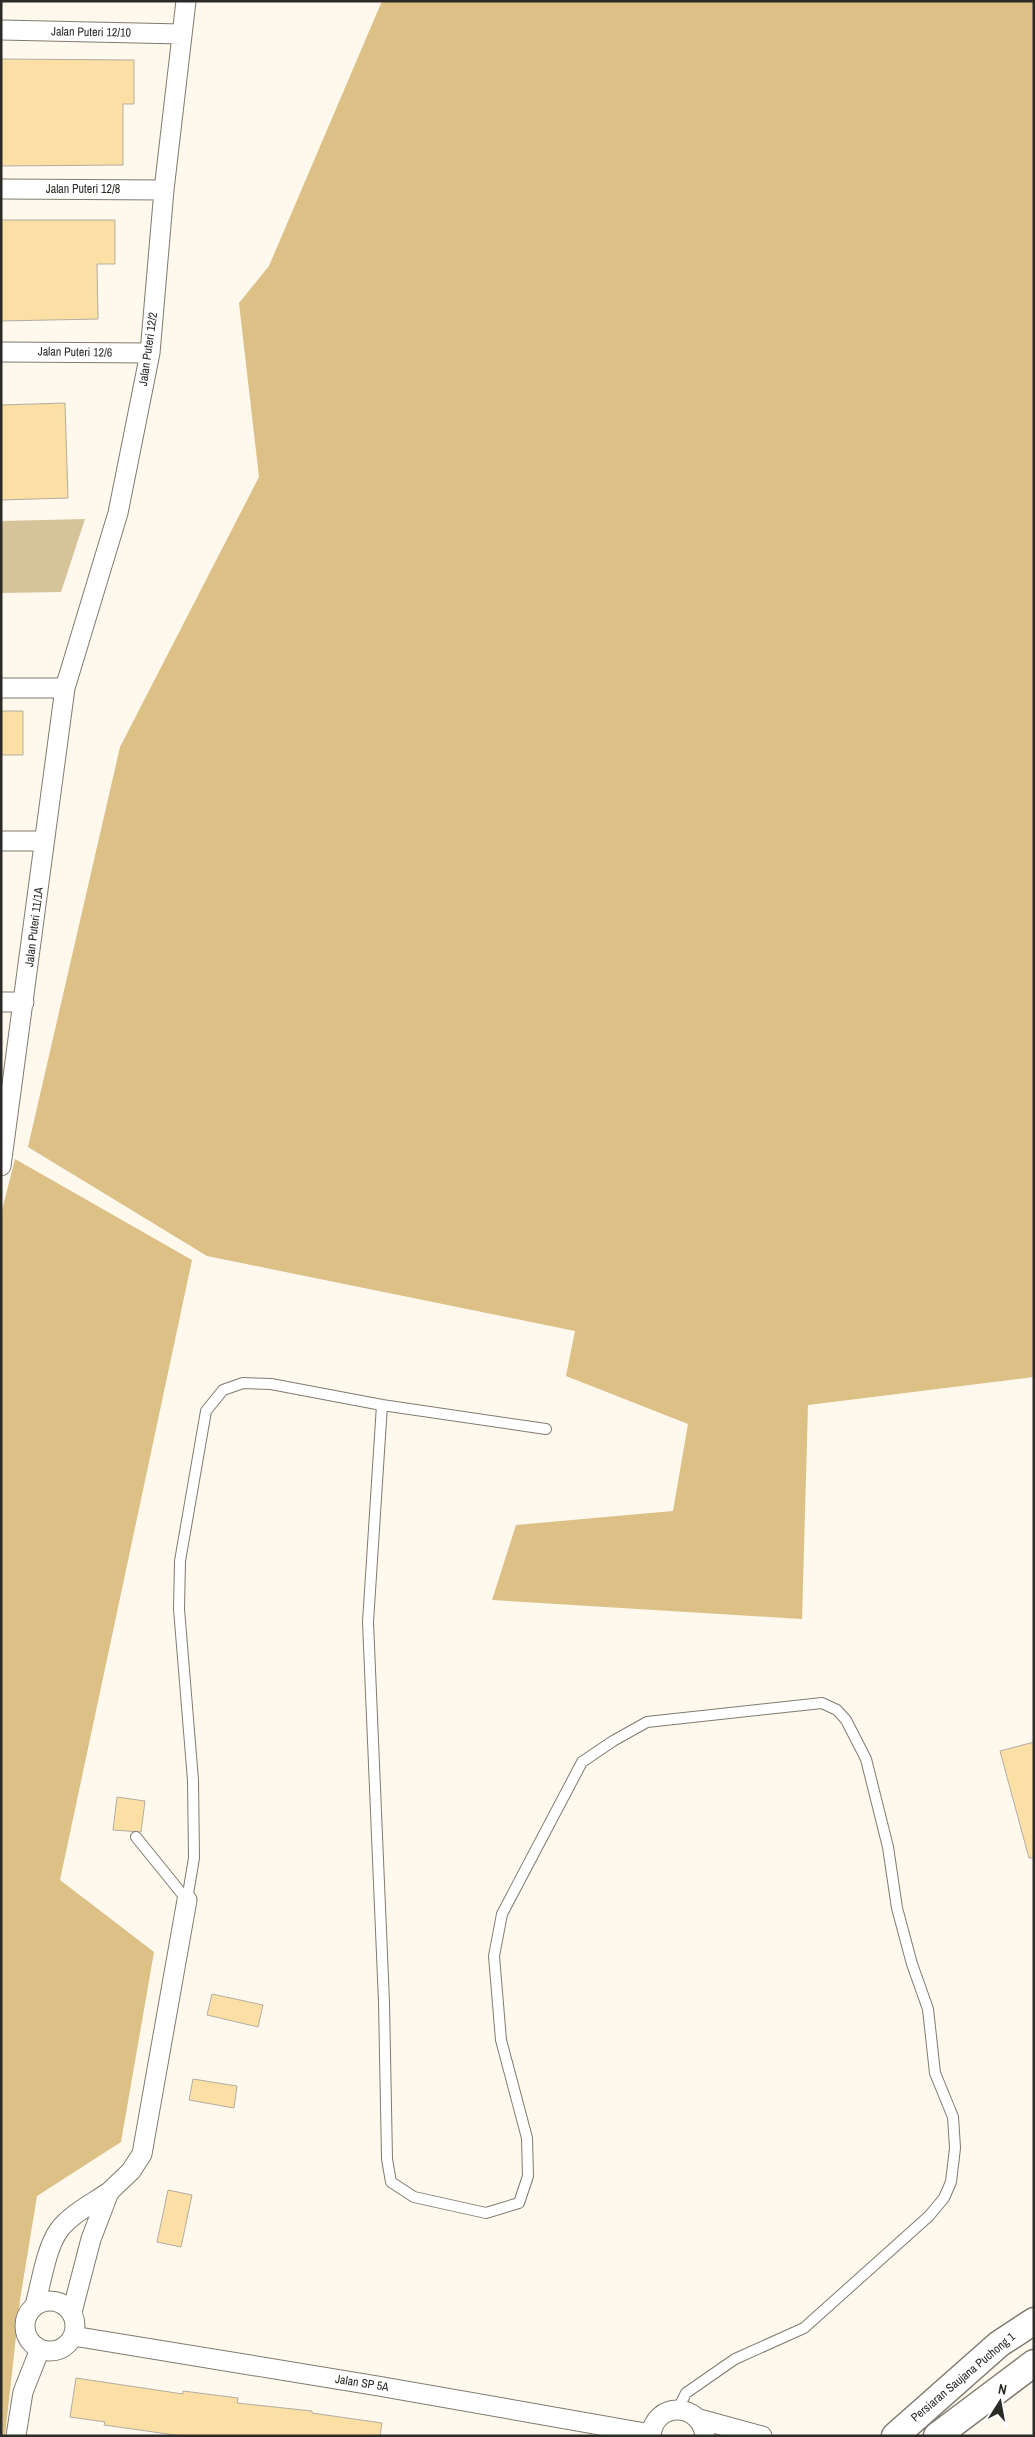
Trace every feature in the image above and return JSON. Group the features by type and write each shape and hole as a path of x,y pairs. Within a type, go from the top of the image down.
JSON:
{"street":[{"name":"Jalan Puteri 12/2","path":"65,688 118,513 150,353 164,190 186,1"},
{"name":"Jalan Puteri 12/10","path":"1,30 182,34"},
{"name":"Jalan Puteri 12/8","path":"1,189 164,190"},
{"name":"Jalan Puteri 12/6","path":"1,352 150,353"},
{"path":"1,688 65,688"},
{"name":"Jalan Puteri 11/1A","path":"2,1165 65,688"},
{"path":"1,841 44,841"},
{"path":"1,1002 24,1002"},
{"path":"109,2192 91,2239 72,2312 75,2328 73,2336 63,2348 55,2350 40,2349 33,2345 25,2332 26,2317 35,2305 51,2248 58,2231 67,2222 109,2192 131,2171 142,2154 187,1900"},
{"path":"35,2305 50,2300 59,2302 72,2312"},
{"name":"Persiaran Saujana Puchong 1","path":"896,2436 999,2344 1034,2321"},
{"name":"Jalan SP 5A","path":"73,2336 378,2386 651,2435 653,2426 663,2414 678,2409"},
{"path":"16,2436 23,2392 40,2349"},
{"path":"937,2436 1034,2363"},
{"path":"678,2409 694,2414 702,2428 762,2436"}],"lane":[{"path":"187,1900 194,1858 193,1780 179,1609 180,1561 206,1410 223,1390 243,1383 271,1384 382,1405 546,1428"},
{"path":"382,1405 368,1622 384,2002 387,2159 391,2182 414,2197 486,2213 518,2203 528,2176 527,2138 502,2040 494,1956 502,1914 582,1762 613,1741 647,1722 822,1703 837,1710 846,1720 866,1759 888,1847 897,1908 912,1964 928,2009 935,2073 953,2118 955,2148 951,2182 944,2198 929,2216 804,2328 735,2359 686,2394 678,2409"},
{"path":"136,1837 187,1900"}],"shaded area":[{"path":"382,1 1034,1 1034,1377 808,1405 802,1619 492,1600 516,1525 673,1511 688,1424 566,1376 575,1331 207,1256 28,1147 120,747 259,477 239,303 269,266"},
{"path":"85,519 61,592 1,593 1,521"},
{"path":"15,1159 192,1260 60,1880 154,1952 121,2142 37,2196 20,2300 5,2436 1,2436 1,1214"}],"building":[{"path":"1,59 134,60 134,104 123,104 123,165 1,166"},
{"path":"1,220 115,220 115,264 97,264 98,319 1,321"},
{"path":"65,403 68,498 1,500 1,405"},
{"path":"1,711 23,711 23,755 1,755"},
{"path":"1034,1742 1034,1858 1029,1858 1000,1751"},
{"path":"117,1797 145,1801 141,1832 113,1830"},
{"path":"212,1994 263,2005 258,2027 207,2015"},
{"path":"193,2079 237,2086 234,2108 189,2100"},
{"path":"168,2190 192,2195 181,2247 157,2242"},
{"path":"76,2378 183,2394 183,2391 238,2398 237,2403 312,2411 312,2413 382,2423 380,2436 182,2436 104,2425 105,2422 70,2417"}]}
